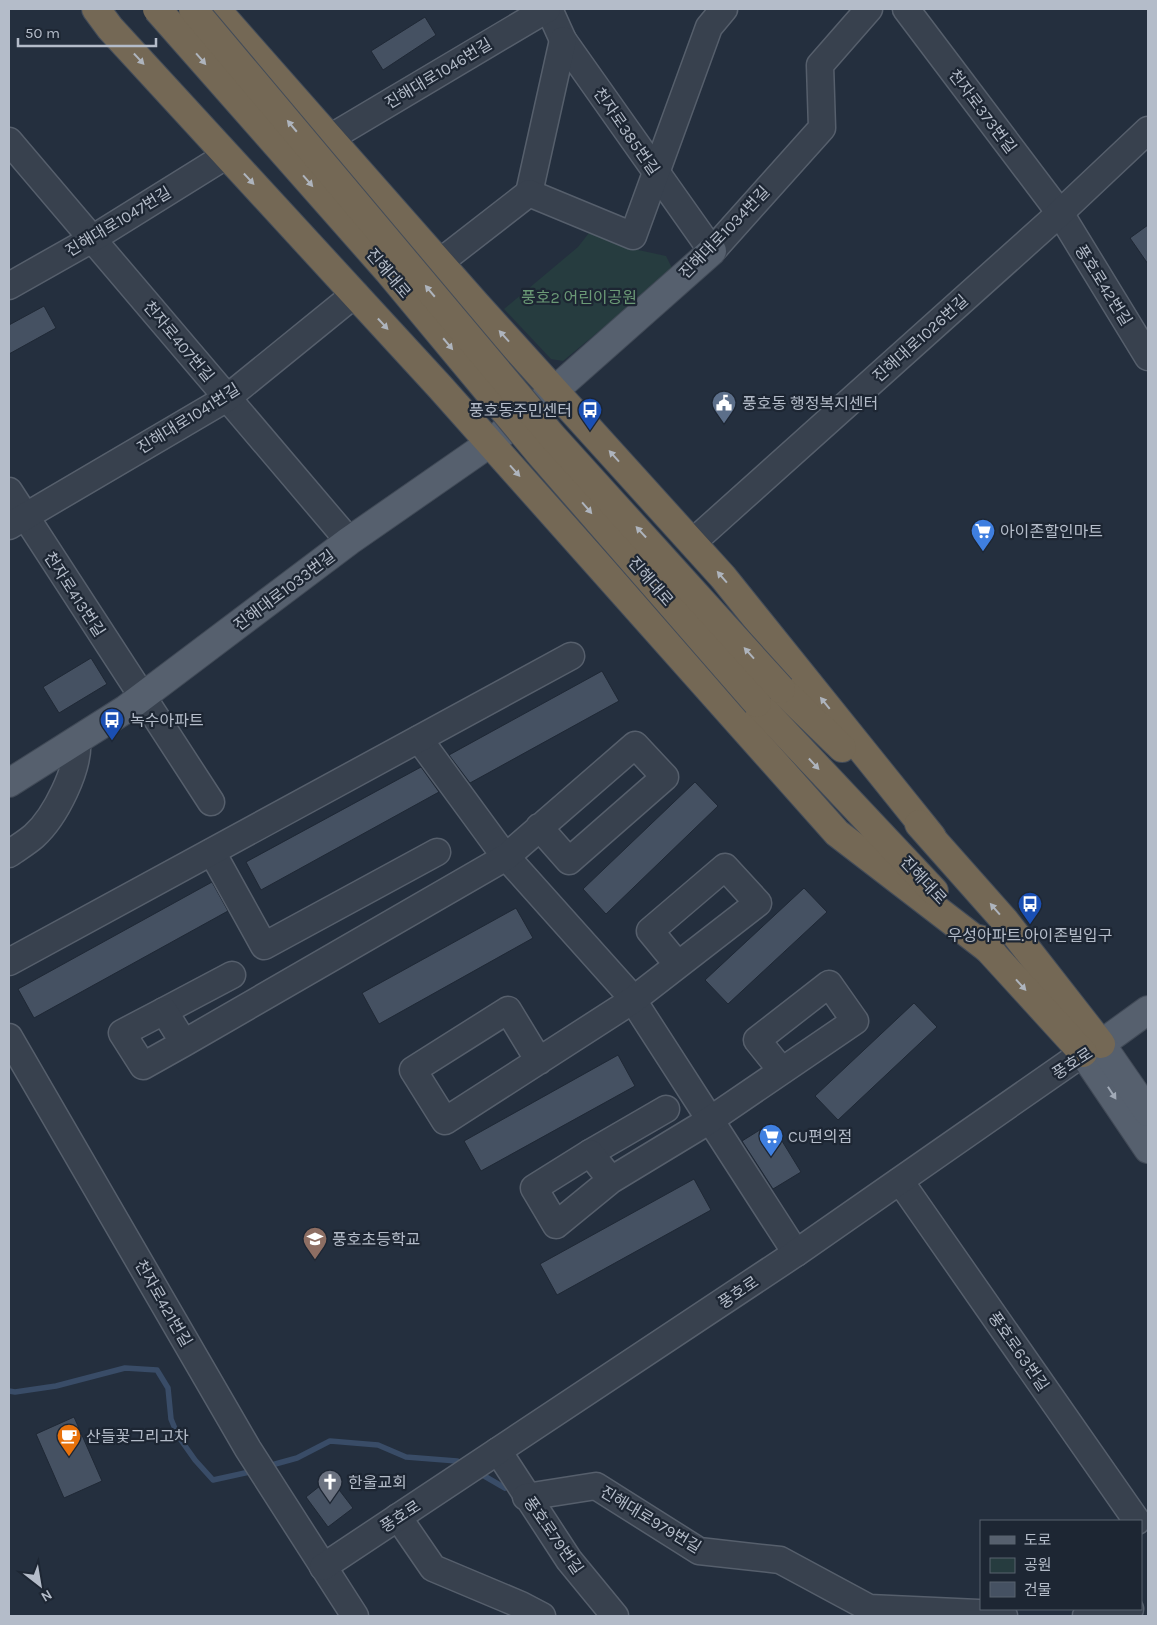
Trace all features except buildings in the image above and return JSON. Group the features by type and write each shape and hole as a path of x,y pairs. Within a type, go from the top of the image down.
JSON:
{"highway":[{"path":"96,9 110,28 490,442 837,833 992,952"},
{"name":"진해대로","path":"157,9 388,272 540,455 757,703 992,952 1092,1048"},
{"name":"진해대로","path":"193,9 552,436 781,689 932,837 1005,921 1092,1048"},
{"path":"216,9 554,391 723,577 932,837"}],"main road":[{"name":"진해대로1034번길","path":"554,391 712,250"},
{"name":"진해대로1033번길","path":"9,783 142,697 348,541 490,442 554,391"},
{"name":"풍호로","path":"1092,1048 1148,1010"},
{"name":"진해대로","path":"1092,1048 1148,1112"},
{"name":"진해대로","path":"1092,1048 1148,1149"}],"street":[{"name":"진해대로1046번길","path":"330,138 548,9"},
{"name":"천자로385번길","path":"548,9 562,40 712,250"},
{"path":"529,192 632,236 709,27 724,9"},
{"name":"진해대로1034번길","path":"712,250 822,128 820,65 868,9"},
{"name":"천자로373번길","path":"906,9 1060,213"},
{"path":"440,263 529,192 562,40"},
{"name":"진해대로1026번길","path":"692,543 1060,213 1148,130"},
{"name":"천자로407번길","path":"9,141 348,541"},
{"name":"진해대로1047번길","path":"9,286 92,239 227,155"},
{"name":"풍호로42번길","path":"1060,213 1148,357"},
{"name":"진해대로1041번길","path":"17,521 227,398 355,294"},
{"name":"천자로413번길","path":"9,491 17,521 142,697 211,802"},
{"path":"9,962 570,656"},
{"path":"419,739 506,856 633,1000 796,1253"},
{"path":"9,854 35,835 57,804 74,770 78,754 77,740"},
{"path":"232,975 122,1033 143,1066 506,856 539,827 635,745 665,777 569,860 539,827"},
{"path":"212,852 264,946 437,852"},
{"path":"539,1061 508,1010 413,1070 445,1121 539,1061 633,1000 678,965"},
{"path":"164,1011 184,1043"},
{"name":"천자로421번길","path":"9,1037 248,1449 354,1616"},
{"name":"풍호로","path":"323,1567 796,1253 1092,1048"},
{"path":"666,1109 534,1188 556,1225 611,1180 710,1120 782,1071"},
{"path":"590,1154 611,1180"},
{"name":"풍호로63번길","path":"900,1181 1136,1520"},
{"name":"풍호로79번길","path":"498,1451 526,1497 569,1560 614,1616"},
{"name":"진해대로979번길","path":"526,1497 596,1486 699,1551 780,1560 869,1608 1000,1614 1004,1616"},
{"path":"398,1517 433,1568 521,1605 542,1616"},
{"path":"1086,1616 1124,1610"}],"green space":[{"name":"풍호2 어린이공원","path":"592,229 628,241 629,248 666,256 673,270 563,361 551,359 504,309 578,247"}],"waterway":[{"path":"9,1391 15,1392 56,1386 125,1368 157,1370 168,1388 171,1419 178,1436 195,1460 213,1480 254,1471"},
{"path":"268,1466 297,1458 330,1441 378,1445 406,1457 457,1461 464,1465"},
{"path":"479,1473 505,1488"}],"place":[{"name":"풍호동 행정복지센터","path":"724,424"},
{"name":"풍호동주민센터","path":"590,431"},
{"name":"아이존할인마트","path":"983,552"},
{"name":"녹수아파트","path":"112,741"},
{"name":"우성아파트.아이존빌입구","path":"1030,925"},
{"name":"CU편의점","path":"771,1157"},
{"name":"풍호초등학교","path":"315,1260"},
{"name":"산들꽃그리고차","path":"69,1457"},
{"name":"한울교회","path":"330,1503"}]}
